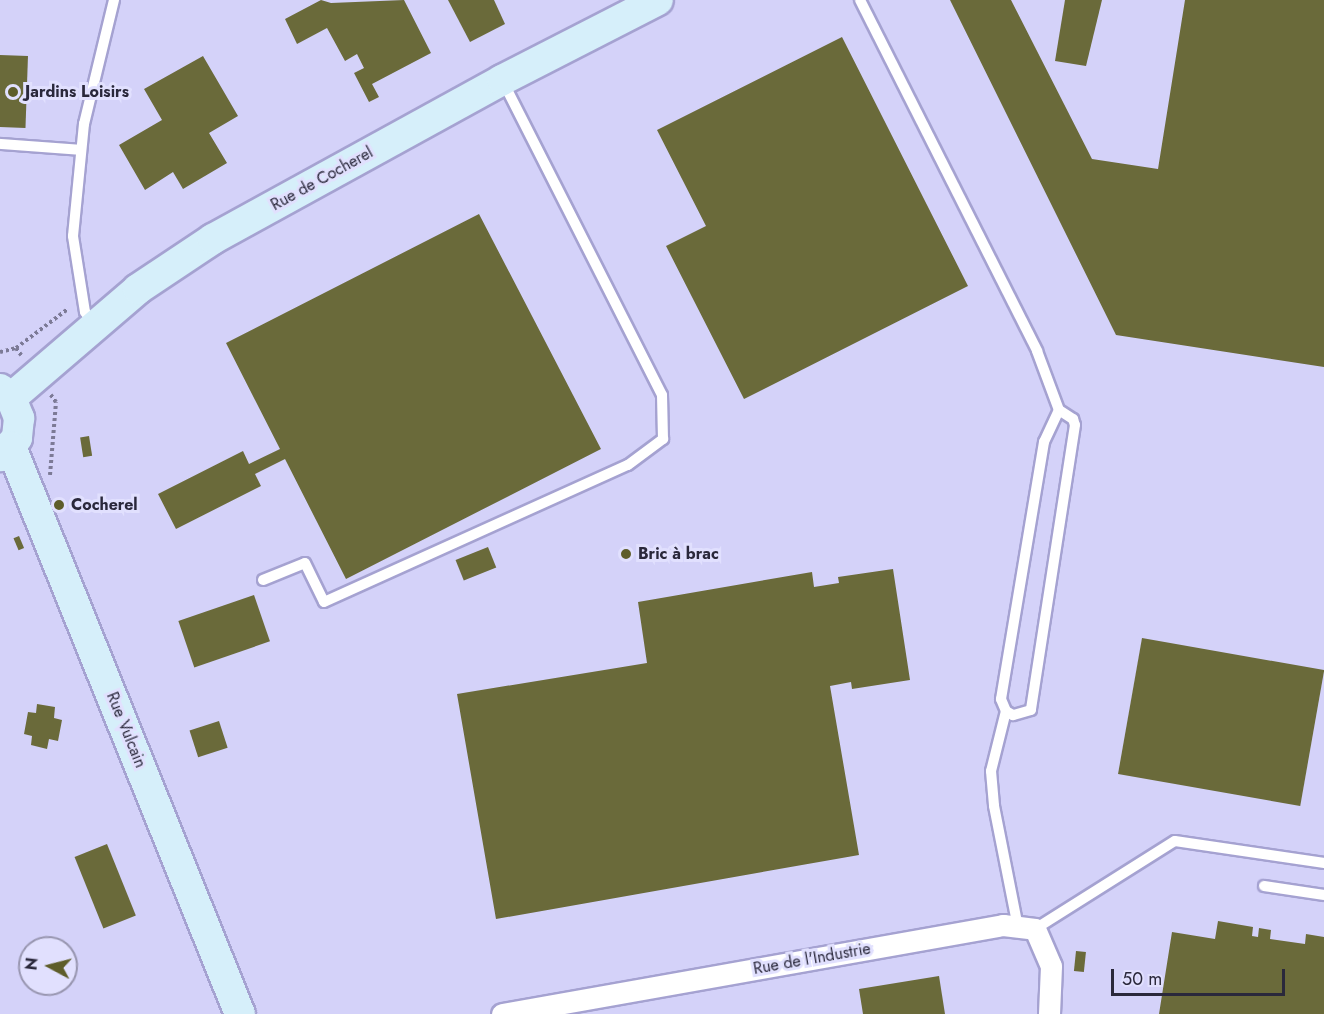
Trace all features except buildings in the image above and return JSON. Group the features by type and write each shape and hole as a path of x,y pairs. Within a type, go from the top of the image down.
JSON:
{"street":[{"name":"Rue de Cocherel","path":"6,394 138,289 213,239 502,80 658,0"},
{"path":"5,451 20,418 6,394"},
{"name":"Rue Vulcain","path":"5,451 240,1014"},
{"name":"Rue de l'Industrie","path":"502,1014 1003,925 1026,928"},
{"path":"1026,928 1052,966 1049,1014"}],"lane":[{"path":"94,324 85,312 73,236 84,124 114,0"},
{"path":"860,0 1037,351 1059,410 1075,425 1031,710 1013,714 1006,711"},
{"path":"263,580 305,563 324,602 628,465 663,439 662,395 502,80"},
{"path":"0,144 81,150"},
{"path":"1059,410 1044,442 1001,699 1006,711 991,771 994,806 1026,928 1175,841 1324,864"},
{"path":"1264,886 1324,895"}],"place":[{"name":"Jardins Loisirs","path":"13,92"},
{"name":"Cocherel","path":"59,505"},
{"name":"Bric à brac","path":"626,554"}]}
